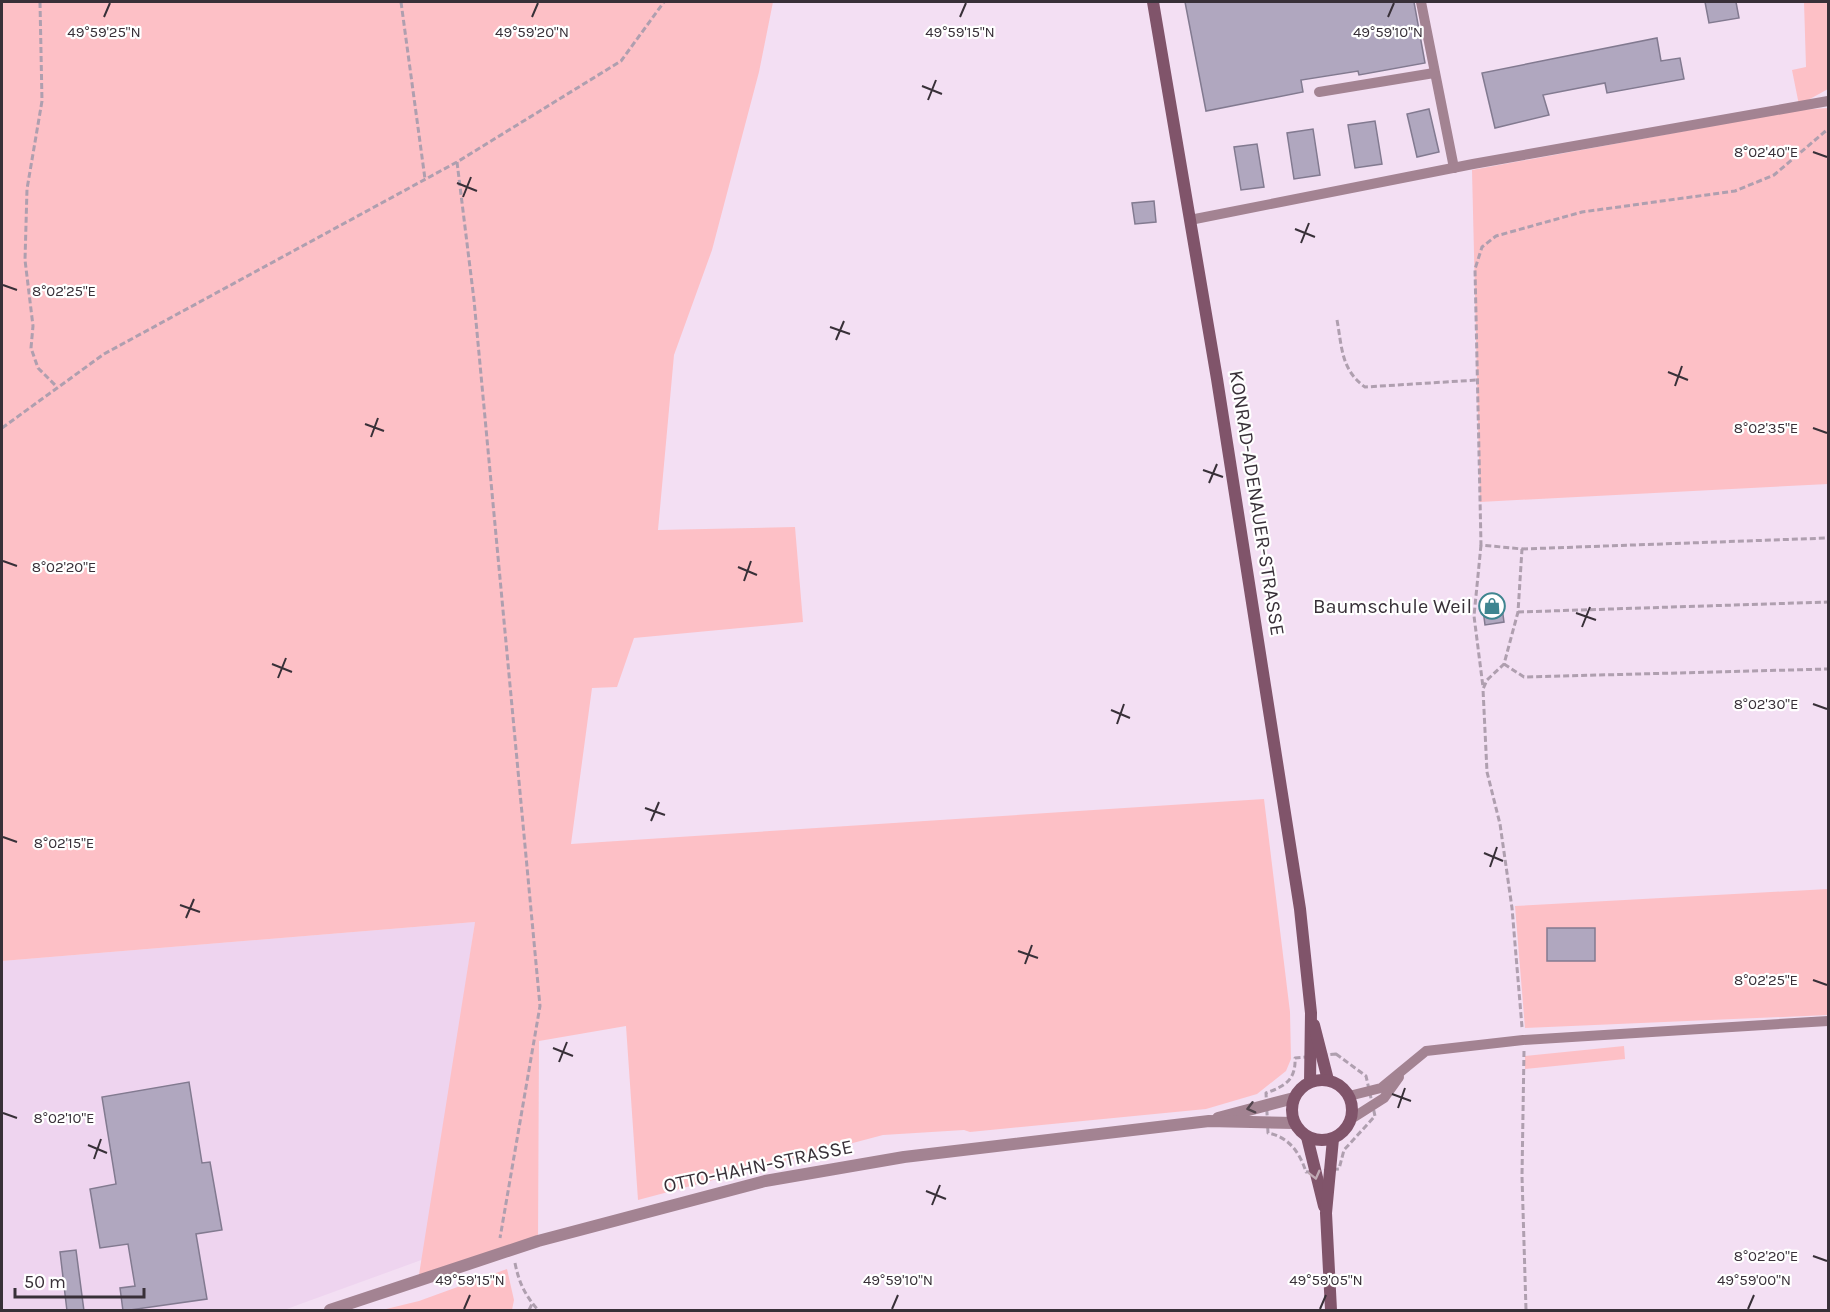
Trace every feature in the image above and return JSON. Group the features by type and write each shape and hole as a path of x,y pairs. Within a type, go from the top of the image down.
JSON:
{"main road":[{"name":"KONRAD-ADENAUER-STRASSE","path":"1153,2 1259,641 1300,909 1311,1013 1310,1082"},
{"name":"KONRAD-ADENAUER-STRASSE","path":"1311,1013 1328,1080"},
{"path":"1328,1080 1344,1088 1349,1096 1351,1119 1341,1134 1333,1139 1316,1140 1307,1137 1294,1123 1292,1113 1294,1098 1310,1082 1328,1080"},
{"path":"1307,1137 1326,1213"},
{"path":"1331,1311 1326,1213 1333,1139"}],"street":[{"name":"OTTO-HAHN-STRASSE","path":"1209,1122 1248,1108 1294,1098"},
{"name":"OTTO-HAHN-STRASSE","path":"330,1311 512,1250 650,1209 808,1173 904,1157 1209,1122 1294,1123"}],"lane":[{"path":"1421,2 1454,168"},
{"path":"1318,92 1434,73"},
{"path":"1190,220 1454,168 1828,100"},
{"path":"1349,1096 1381,1088 1426,1051 1523,1040 1828,1021"},
{"path":"1351,1119 1384,1098 1406,1067"}],"path":[{"path":"40,2 42,101 27,189 25,260 33,326 31,348 38,368 56,386"},
{"path":"401,2 425,179"},
{"path":"2,428 56,386 104,354 457,162 621,61 664,2"},
{"path":"1526,1311 1522,1176 1523,1040 1502,834 1487,772 1483,689 1474,616 1481,545 1475,269 1482,247 1496,236 1582,212 1735,191 1774,175 1828,129"},
{"path":"457,162 474,300 540,1005 497,1255"},
{"path":"1337,320 1343,353 1351,377 1365,387 1477,380"},
{"path":"1481,545 1522,549 1828,538"},
{"path":"1483,689 1487,680 1503,664 1518,612 1522,549"},
{"path":"1518,612 1828,602"},
{"path":"1503,664 1524,676 1828,669"},
{"path":"1326,1055 1335,1054 1366,1076 1368,1084"},
{"path":"1266,1099 1266,1093 1289,1083 1296,1071 1295,1058 1300,1057"},
{"path":"1335,1170 1339,1169 1344,1150 1375,1116 1374,1113"},
{"path":"1268,1129 1268,1133 1278,1135 1290,1143 1301,1158 1306,1172 1309,1172"},
{"path":"512,1250 519,1285 538,1311"},
{"path":"529,1311 532,1304"}],"shaded area":[{"path":"2,2 773,2 759,72 712,250 674,355 658,530 795,527 803,622 634,638 617,687 592,688 571,844 1264,799 1290,1012 1291,1059 1286,1071 1257,1094 1206,1109 970,1132 964,1130 883,1135 638,1200 626,1026 539,1041 538,1241 418,1281 475,922 2,961"},
{"path":"1804,2 1828,2 1828,89 1799,105 1792,70 1806,67"},
{"path":"1828,108 1828,484 1480,502 1472,170 1799,110"},
{"path":"1828,889 1828,1015 1525,1028 1515,906"},
{"path":"475,922 424,1259 284,1310 2,1310 2,961"},
{"path":"1624,1046 1625,1059 1525,1069 1525,1056"},
{"path":"507,1269 514,1300 512,1310 382,1310 419,1301"}],"building":[{"path":"1185,2 1414,2 1425,63 1359,75 1358,71 1301,80 1303,92 1206,111"},
{"path":"1705,2 1736,2 1739,18 1709,23"},
{"path":"1657,38 1661,61 1680,58 1684,79 1607,93 1605,83 1543,95 1549,115 1495,128 1482,73"},
{"path":"1429,109 1439,152 1417,157 1407,114"},
{"path":"1375,121 1382,164 1355,168 1348,125"},
{"path":"1313,129 1320,175 1294,179 1287,133"},
{"path":"1257,144 1264,187 1241,190 1234,147"},
{"path":"1154,201 1156,222 1135,224 1132,203"},
{"path":"1501,600 1504,622 1485,625 1482,602"},
{"path":"1547,928 1595,928 1595,961 1547,961"},
{"path":"189,1082 202,1163 210,1162 222,1230 196,1234 207,1299 123,1311 120,1288 135,1286 128,1244 100,1248 90,1189 116,1184 102,1097"},
{"path":"76,1250 84,1311 67,1311 60,1252"}],"place":[{"name":"Baumschule Weil","path":"1492,606"}]}
